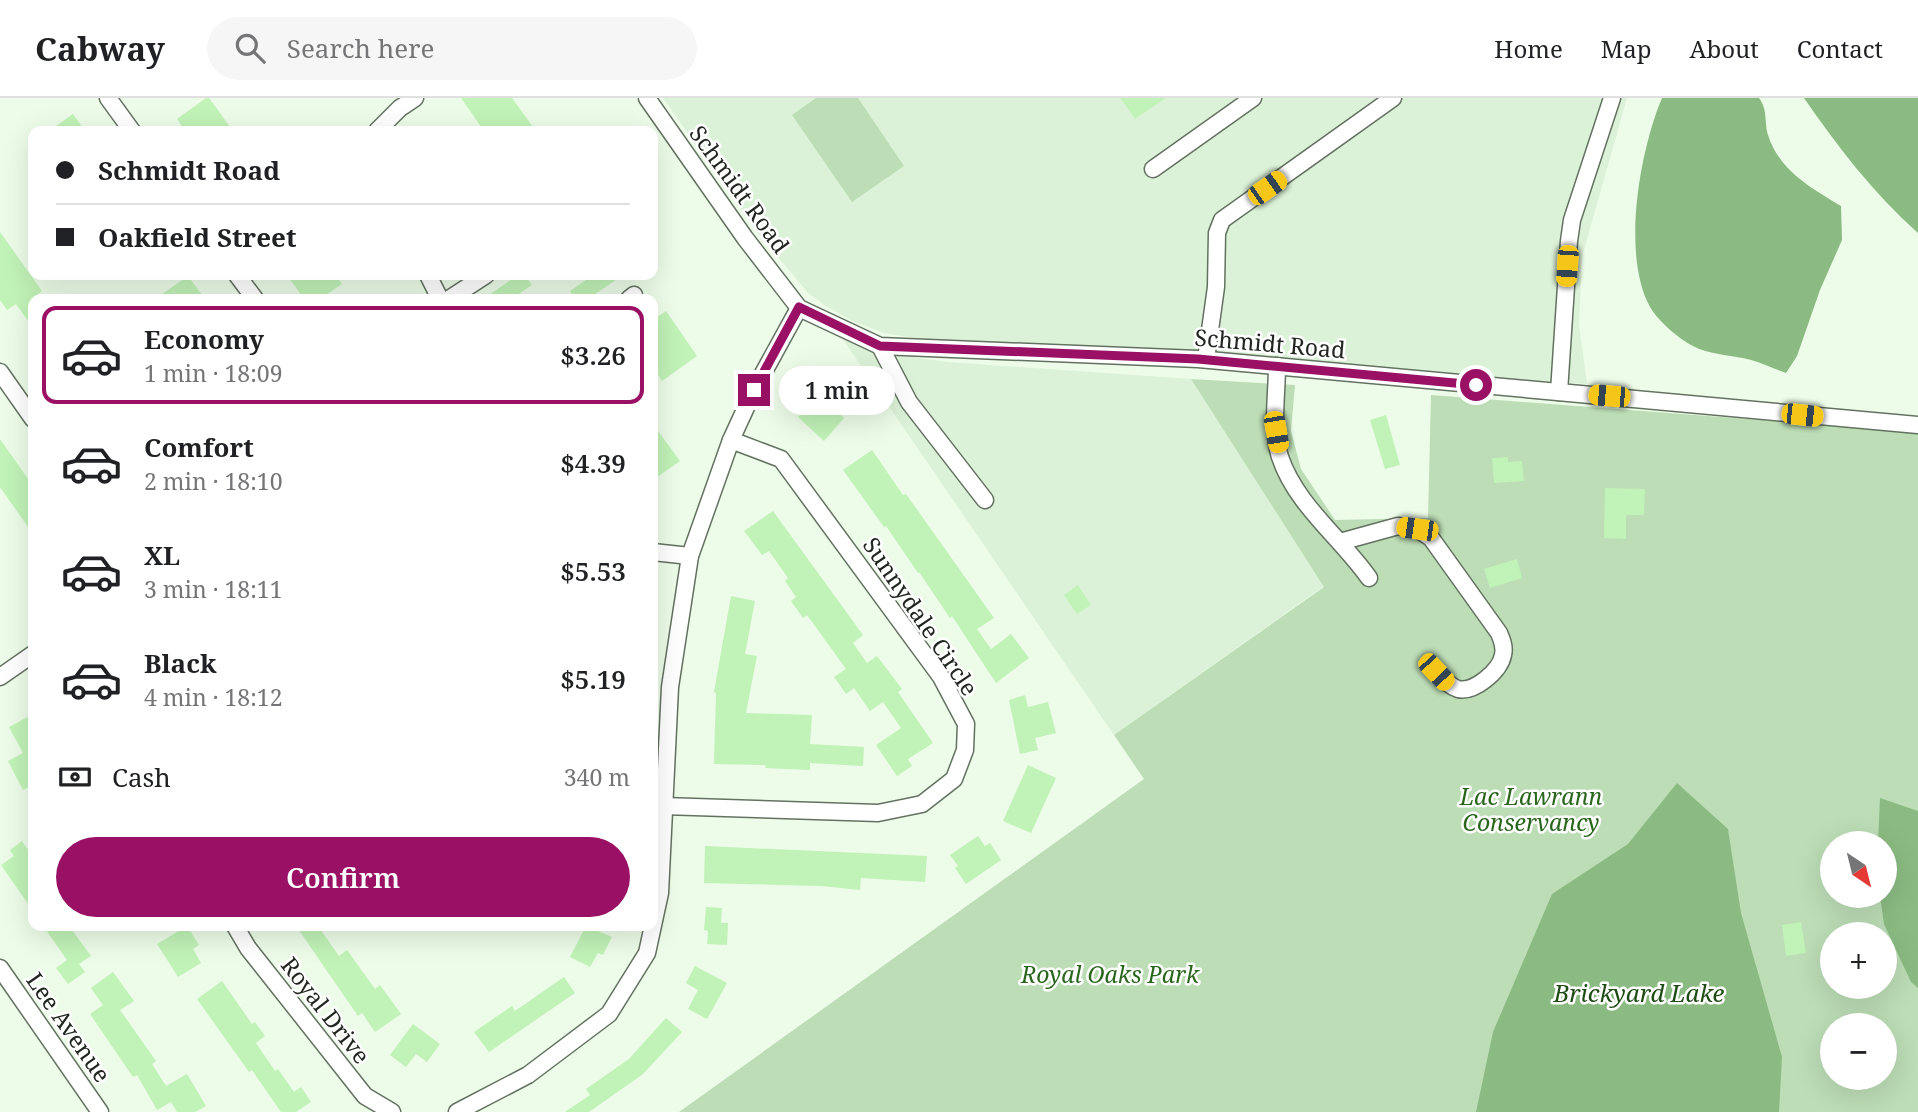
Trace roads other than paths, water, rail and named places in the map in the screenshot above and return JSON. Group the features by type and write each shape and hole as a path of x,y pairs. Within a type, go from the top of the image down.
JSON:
{"street":[{"path":"108,98 128,126"},
{"path":"382,126 415,98"},
{"name":"Schmidt Road","path":"647,98 746,238 799,307 880,346 1206,359 1918,425"},
{"path":"1153,169 1253,98"},
{"path":"1206,359 1216,287 1217,233 1222,220 1393,98"},
{"path":"1559,392 1572,220 1612,98"},
{"path":"457,294 478,280"},
{"path":"658,902 670,687 690,556 731,440 754,390 799,307"},
{"path":"880,346 909,402 985,500"},
{"path":"1277,366 1276,432 1280,458 1296,488 1318,518 1369,578"},
{"path":"0,372 28,412"},
{"name":"Sunnydale Circle","path":"663,806 878,813 922,804 954,779 965,750 966,724 940,677 780,459 731,440"},
{"path":"1340,542 1398,526 1417,529 1431,538 1445,556 1499,633 1503,655 1498,666 1473,687 1460,690 1447,683 1436,672"},
{"path":"658,553 690,556"},
{"path":"0,677 28,657"},
{"name":"Royal Drive","path":"238,931 248,948 365,1096 392,1112"},
{"path":"457,1112 528,1075 609,1014 647,953 652,931"},
{"name":"Lee Avenue","path":"0,968 100,1112"}],"water":[{"path":"1662,98 1759,98 1765,111 1768,135 1780,158 1797,177 1841,206 1842,240 1820,290 1797,356 1786,373 1755,361 1693,346 1669,329 1650,307 1641,285 1635,231 1641,173"},
{"path":"1804,98 1918,98 1918,233 1857,169"},
{"name":"Brickyard Lake","path":"1677,783 1728,829 1741,913 1782,1057 1779,1112 1476,1112 1493,1032 1552,894 1628,844"},
{"path":"1880,798 1918,811 1918,988 1911,982 1897,952 1897,922 1884,922 1882,908 1897,908 1897,831 1879,831"}],"park label":[{"name":"Lac Lawrann Conservancy","path":"1531,809"},
{"name":"Royal Oaks Park","path":"1110,974"}]}
